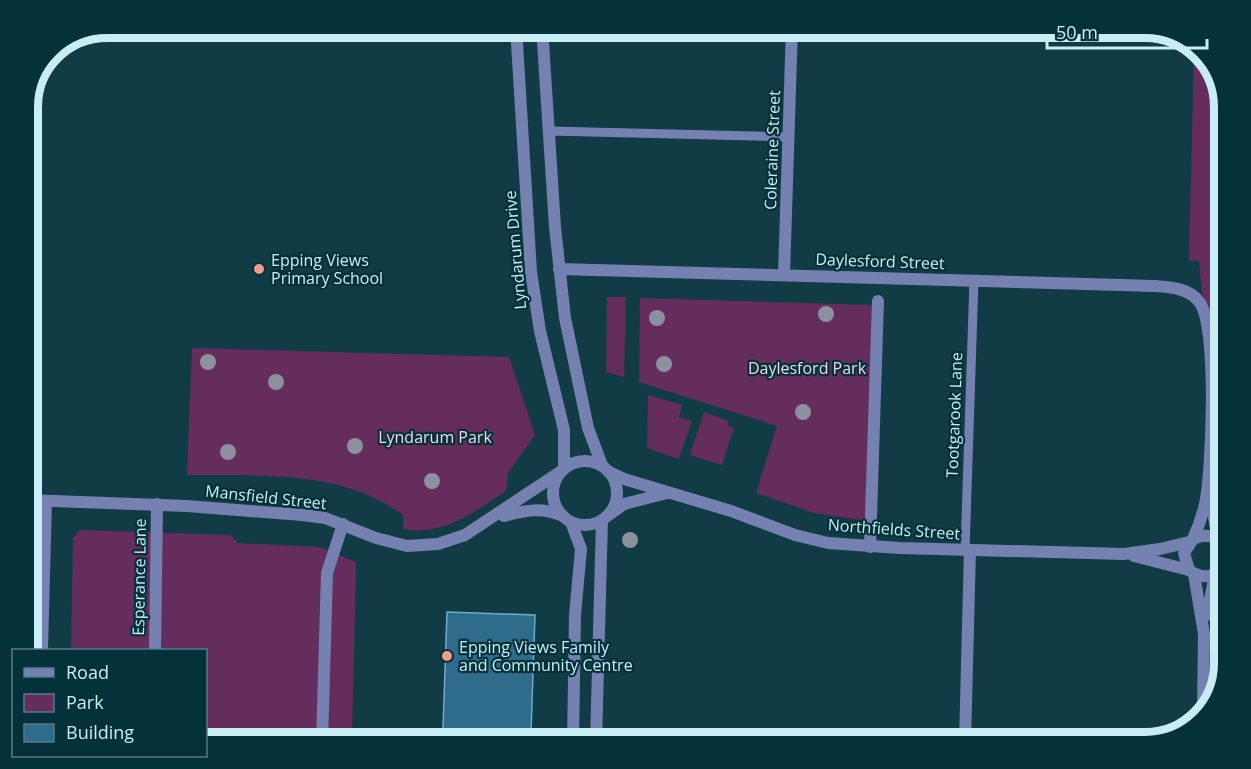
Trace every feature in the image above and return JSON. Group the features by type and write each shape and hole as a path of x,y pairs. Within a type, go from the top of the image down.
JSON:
{"street":[{"name":"Lyndarum Drive","path":"517,38 531,272 540,332 564,430 562,470"},
{"path":"543,38 559,269 565,318 588,428 605,468 615,482 617,494 614,506 605,518 587,525 567,519"},
{"name":"Coleraine Street","path":"784,275 792,38"},
{"name":"Daylesford Street","path":"559,269 1154,286 1182,290 1197,299 1206,314 1211,342 1209,476"},
{"path":"870,547 878,301"},
{"path":"573,732 575,615 581,549 567,519 556,507 553,495 554,483 562,470 582,460 605,468"},
{"name":"Northfields Street","path":"605,468 668,493 731,511 795,535 828,543 870,547 1124,554 1160,549 1205,535 1214,540"},
{"name":"Mansfield Street","path":"38,501 157,504 302,515 343,524 393,544 422,547 451,541 491,520 562,470"},
{"path":"1203,698 1204,634 1192,572 1184,553 1206,503 1209,476"},
{"path":"1209,476 1214,501"},
{"name":"Northfields Street","path":"605,518 624,504 668,493"},
{"path":"42,649 46,501"},
{"name":"Esperance Lane","path":"154,649 157,504"},
{"name":"Mansfield Street","path":"491,520 526,510 546,509 567,519"},
{"path":"596,732 605,518"},
{"path":"322,732 327,573 343,524"},
{"path":"965,732 967,550"},
{"name":"Northfields Street","path":"1124,554 1192,572 1201,577 1214,573"},
{"path":"1204,634 1214,597"}],"lane":[{"path":"550,131 789,137"},
{"name":"Tootgarook Lane","path":"967,550 974,280"}],"green space":[{"path":"261,38 332,38 316,42"},
{"path":"1194,59 1202,68 1210,85 1213,102 1214,411 1199,261 1189,261"},
{"path":"607,297 626,297 624,377 606,372"},
{"name":"Daylesford Park","path":"640,298 874,305 867,521 814,513 756,493 777,426 639,382"},
{"name":"Lyndarum Park","path":"192,348 509,357 535,435 508,473 506,491 469,515 432,529 403,529 403,515 379,500 353,489 327,482 271,476 187,475"},
{"path":"648,395 682,405 679,417 692,421 679,459 647,448"},
{"path":"704,412 729,421 728,426 734,428 722,465 690,455"},
{"path":"80,530 230,535 238,543 319,547 356,562 352,732 207,732 207,649 71,649 73,538"},
{"path":"1214,579 1213,672 1212,580"}],"building":[{"path":"447,612 535,615 531,732 443,729"}],"place":[{"name":"Epping Views Primary School","path":"259,269"},
{"name":"Epping Views Family and Community Centre","path":"447,656"}]}
